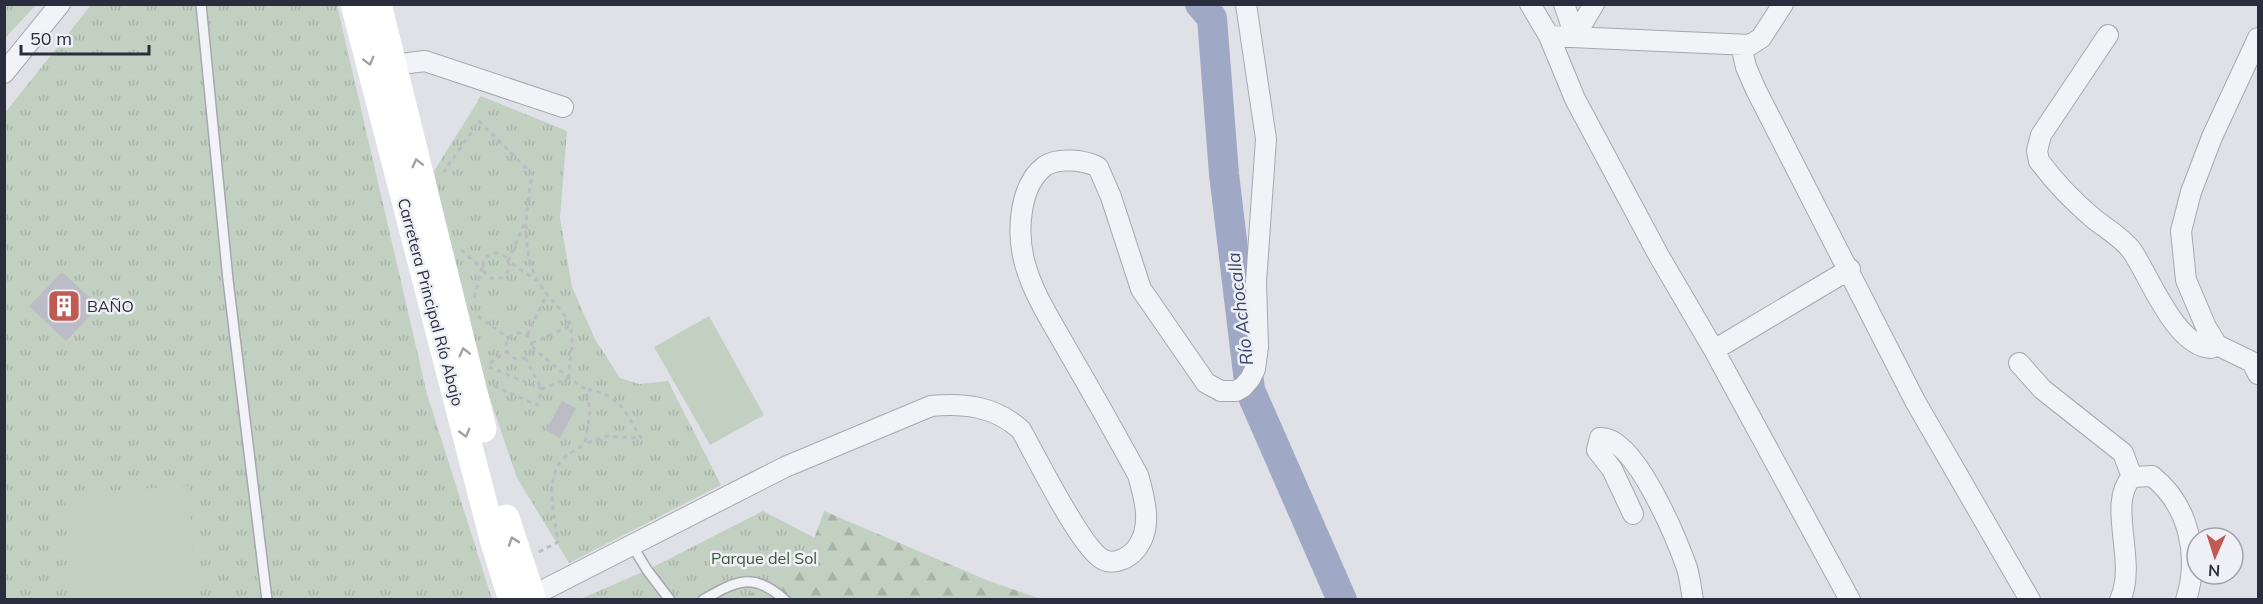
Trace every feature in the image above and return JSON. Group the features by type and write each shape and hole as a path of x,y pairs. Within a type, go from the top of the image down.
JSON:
{"main road":[{"name":"Carretera Principal Río Abajo","path":"354,4 493,539 522,599"},
{"name":"Carretera Principal Río Abajo","path":"378,4 489,452 520,562 522,599"}],"street":[{"path":"4,73 60,4"},
{"path":"522,599 784,467 931,406 950,404 990,410 1010,420 1021,430 1078,530 1097,556 1106,561 1115,561 1133,553 1141,543 1146,525 1146,506 1138,475 1040,302 1024,260 1021,225 1024,198 1035,177 1046,166 1080,161 1098,167 1112,197 1141,289 1196,373 1212,389 1230,392 1243,387 1250,380 1255,369 1258,347 1256,282 1266,139 1252,26 1246,4"},
{"path":"1530,4 1549,36 1575,99 1659,256 1714,350 1850,600"},
{"path":"1564,4 1575,36"},
{"path":"1575,36 1594,4"},
{"path":"1549,36 1750,45 1761,38 1784,4"},
{"path":"2108,35 2041,135 2037,151 2039,161 2090,215 2131,249 2168,313 2184,333 2201,346 2211,348 2217,345"},
{"path":"2259,38 2212,137 2191,192 2181,231 2186,279 2195,306 2217,345 2252,362 2259,374"},
{"path":"1741,45 1746,67 1756,90 1850,269 1915,401 2030,600"},
{"path":"393,65 425,61 562,107"},
{"path":"1714,350 1850,269"},
{"path":"2019,363 2042,389 2123,453 2132,477"},
{"path":"1633,514 1612,469 1597,450 1600,438 1614,441 1638,465 1688,570 1693,600"},
{"path":"2120,600 2125,585 2126,549 2120,502 2125,485 2132,477 2152,476 2162,484 2187,526 2193,548 2194,565 2186,600"}],"lane":[{"path":"201,4 228,280 267,600"},
{"path":"632,545 647,570 670,600"},
{"path":"703,600 745,580 758,582 785,600"}],"path":[{"path":"440,177 479,121 532,174 525,222 527,245 540,283 555,301 570,326 572,337 569,378"},
{"path":"459,248 490,278 499,279 509,270 508,261 525,222"},
{"path":"474,300 484,260 490,254 503,254 508,261 540,283"},
{"path":"527,335 547,294"},
{"path":"474,321 471,310 508,338"},
{"path":"525,358 532,345 570,326"},
{"path":"508,338 515,333 527,335"},
{"path":"520,562 558,542 552,486 563,458 585,444 607,436 641,438 623,407 604,392 585,389 569,378 532,345 527,335"},
{"path":"508,338 507,351 512,358 525,358"},
{"path":"486,365 507,351"},
{"path":"491,384 537,405 542,389 525,358"},
{"path":"486,365 542,389 569,378"},
{"path":"486,365 488,375"},
{"path":"585,389 590,411 585,444"}],"green space":[{"path":"4,5 36,5 5,38"},
{"path":"91,5 337,5 427,394 492,599 5,599 4,114"},
{"path":"481,96 567,131 560,218 572,287 595,339 620,378 639,384 668,381 721,485 569,563 517,478 483,378 447,246 434,171"},
{"path":"709,316 764,415 710,445 654,347"},
{"path":"189,486 195,599 71,599 65,493"},
{"name":"Parque del Sol","path":"763,511 933,599 578,600 647,570"},
{"path":"824,511 989,581 1041,599 737,600 804,567"}],"building":[{"name":"BAÑO","path":"62,272 99,306 66,341 29,306"},
{"path":"562,401 576,408 560,438 546,430"}],"waterway":[{"name":"Río Achocalla","path":"1200,4 1212,18 1224,174 1250,390 1342,600"}],"place":[{"name":"BAÑO","path":"64,306"}]}
